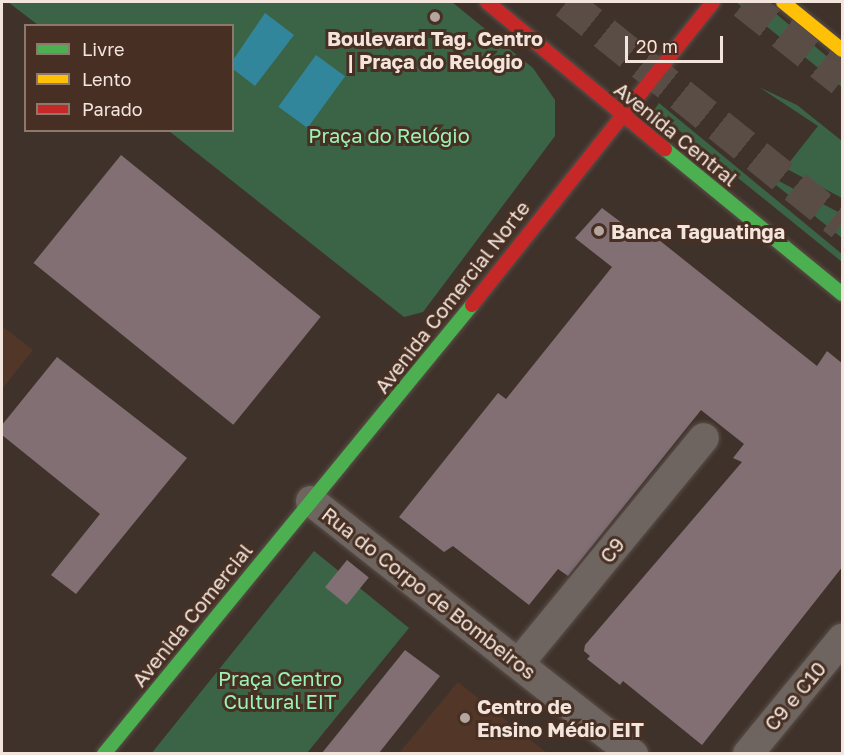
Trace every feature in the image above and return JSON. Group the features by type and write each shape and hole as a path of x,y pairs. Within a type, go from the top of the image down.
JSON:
{"main road":[{"name":"Avenida Central","path":"487,2 843,294"},
{"name":"Avenida Comercial Norte","path":"311,501 433,354 713,2"},
{"path":"783,2 843,50"},
{"name":"Avenida Comercial","path":"104,753 311,501"}],"street":[{"name":"C9","path":"519,663 704,438"},
{"name":"Rua do Corpo de Bombeiros","path":"311,501 633,753"},
{"name":"C9 e C10","path":"748,753 843,639"}],"shaded area":[{"path":"2,326 33,350 2,389"},
{"name":"Centro de Ensino Médio EIT","path":"458,682 547,753 399,753"}],"green space":[{"name":"Praça do Relógio","path":"8,2 452,2 533,68 555,100 555,136 423,312 404,317 170,132 234,132 234,24 37,24"},
{"path":"736,2 762,2 842,69 842,87"},
{"path":"759,87 797,105 842,141 842,198 785,168 818,126"},
{"path":"659,103 842,254 842,262 654,110"},
{"path":"756,169 842,214 842,238"},
{"name":"Praça Centro Cultural EIT","path":"314,551 409,628 307,753 151,754"}],"water":[{"path":"265,13 294,35 255,86 234,70 234,59"},
{"path":"316,55 345,76 308,128 278,107"}],"building":[{"path":"121,155 321,317 233,425 34,263"},
{"path":"602,208 638,235 644,228 817,366 827,351 843,364 843,566 702,745 623,681 620,685 587,659 590,656 584,651 585,645 742,462 733,458 744,444 701,410 568,576 558,569 529,605 453,546 444,552 399,517 498,393 506,399 612,267 575,238"},
{"path":"57,357 187,458 76,594 51,575 100,514 2,435 2,425"},
{"path":"347,560 369,578 347,605 325,587"},
{"path":"405,650 440,676 379,753 322,753"}],"tunnel":[{"path":"566,2 842,224"},
{"path":"744,2 842,80"}],"traffic: fast":[{"path":"665,149 842,294"},
{"path":"104,754 472,305"}],"traffic: slow":[{"path":"783,2 842,50"}],"traffic: jam":[{"path":"487,2 665,149"},
{"path":"472,305 713,2"}],"place":[{"name":"Boulevard Tag. Centro | Praça do Relógio","path":"435,17"},
{"name":"Banca Taguatinga","path":"599,231"},
{"name":"Centro de Ensino Médio EIT","path":"465,718"}]}
